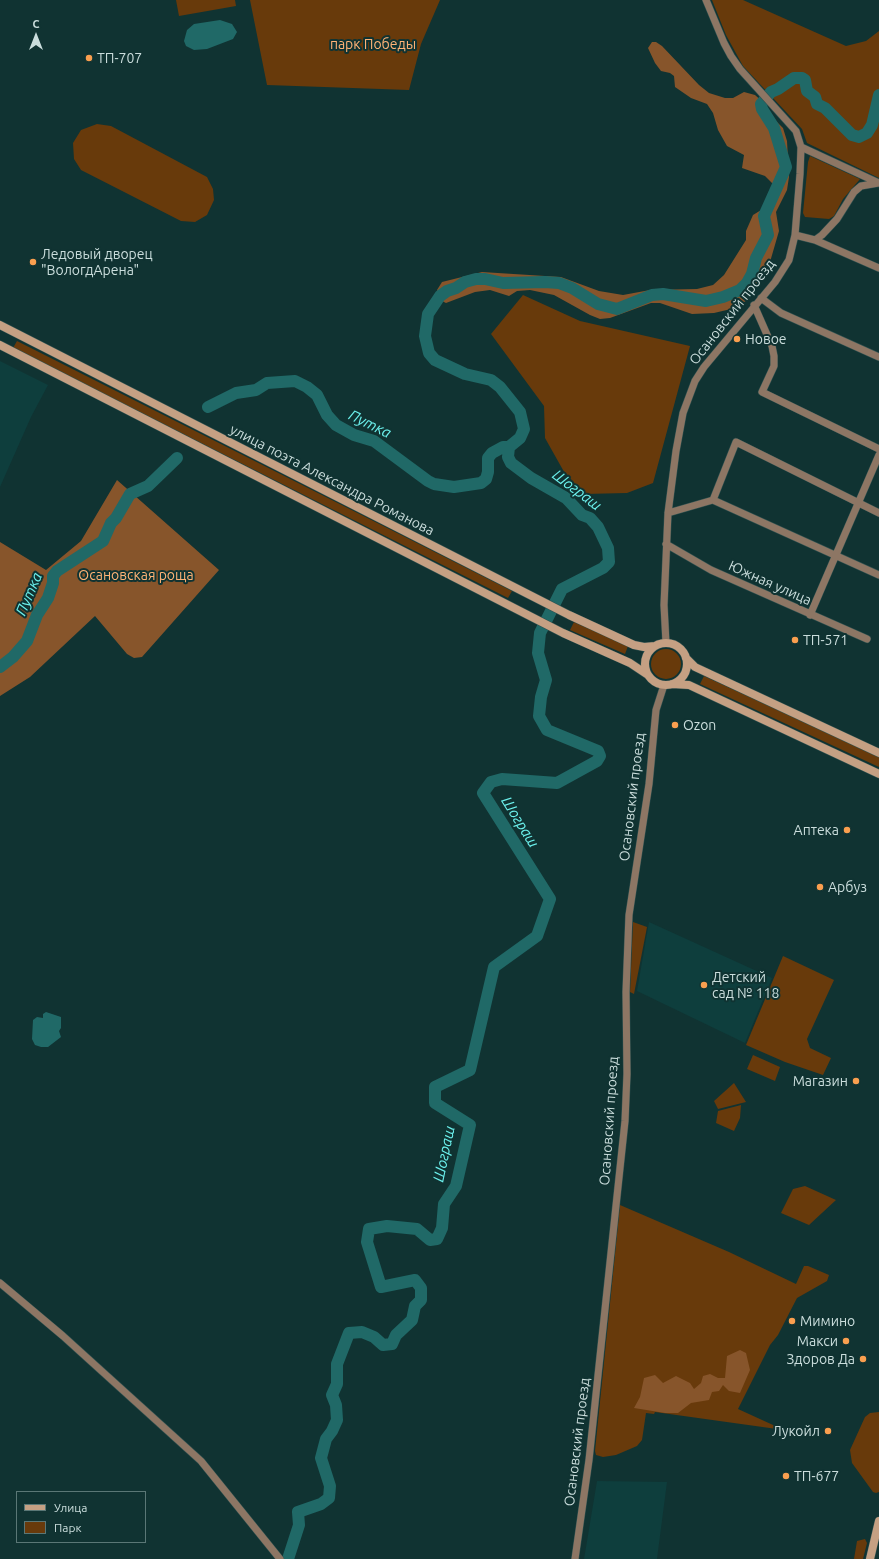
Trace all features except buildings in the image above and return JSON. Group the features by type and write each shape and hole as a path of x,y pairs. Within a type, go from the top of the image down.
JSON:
{"main road":[{"name":"улица поэта Александра Романова","path":"0,326 569,615 634,645 644,647 655,646"},
{"path":"0,345 563,633 630,663 648,675 653,681 668,684 689,685 879,774"},
{"path":"648,675 645,661 647,654 655,646 666,643 678,647 695,668 879,753"},
{"path":"668,684 683,675 686,667 686,658"},
{"path":"870,1559 879,1521"}],"street":[{"name":"Осановский проезд","path":"666,643 664,605 668,513 676,451 683,413 695,381 714,353 775,282 789,260 795,235 801,147 796,131 731,56 706,0"},
{"path":"801,147 879,183"},
{"path":"815,240 822,235 837,219 854,192 861,186 879,183"},
{"path":"795,235 815,240 879,268"},
{"path":"761,298 781,313 879,357"},
{"path":"754,305 774,356 774,366 762,392 879,449"},
{"path":"713,500 736,442 858,504 879,513"},
{"path":"810,615 879,455"},
{"path":"668,513 713,500 879,575"},
{"name":"Южная улица","path":"666,544 711,570 867,639"},
{"name":"Осановский проезд","path":"575,1559 590,1452 625,1121 627,1074 626,992 629,915 649,784 656,710 668,684"},
{"path":"0,1283 69,1341 201,1461 280,1559"}],"shaded area":[{"path":"220,20 232,24 237,32 233,39 207,49 194,50 186,46 184,41 187,30 194,24"},
{"path":"0,361 48,385 31,417 0,487"},
{"name":"Детский сад № 118","path":"649,922 772,978 745,1043 637,991"},
{"path":"46,1012 61,1017 61,1028 59,1031 61,1037 48,1047 41,1047 35,1045 32,1039 33,1020 37,1017 43,1018 43,1014"},
{"path":"597,1481 667,1482 657,1559 584,1559"}],"green space":[{"path":"176,0 235,0 236,6 179,16"},
{"name":"парк Победы","path":"250,0 440,0 421,44 409,90 267,85"},
{"path":"712,0 743,0 846,46 866,41 879,31 879,178 807,143 802,129 743,66 726,35"},
{"path":"652,42 656,42 662,46 699,85 709,93 725,98 733,98 744,92 755,95 764,103 771,116 783,128 787,141 789,177 787,190 776,212 779,231 770,262 755,290 746,301 731,309 714,313 692,314 660,303 651,303 610,318 600,319 554,295 530,290 517,291 509,296 490,290 475,292 446,303 440,300 437,290 442,282 482,272 561,277 599,291 623,295 650,290 697,289 713,285 724,275 746,240 746,231 753,215 766,207 772,193 773,184 765,176 742,168 744,155 727,146 718,130 713,113 707,104 691,98 675,87 674,76 670,73 661,71 655,63 648,48"},
{"path":"97,124 111,126 207,177 213,189 214,200 207,215 195,222 181,221 81,170 74,159 73,143 81,130"},
{"path":"810,156 860,179 843,199 834,216 829,219 805,217 803,213 808,162"},
{"path":"523,295 580,321 690,346 653,483 627,493 584,494 563,470 545,438 544,406 491,334"},
{"path":"17,341 512,591 508,598 13,348"},
{"name":"Осановская роща","path":"117,480 219,570 142,657 134,658 127,654 95,616 30,677 0,696 0,542 46,570 81,541"},
{"path":"574,622 628,646 625,654 570,630"},
{"path":"666,649 677,653 681,664 677,675 666,679 655,675 651,664 655,653"},
{"path":"704,676 879,756 879,767 700,684"},
{"path":"633,922 647,927 634,994 630,992"},
{"path":"783,956 834,980 807,1039 810,1048 831,1058 823,1075 785,1062 746,1045"},
{"path":"753,1055 780,1067 775,1081 747,1069"},
{"path":"734,1083 746,1102 718,1109 714,1101"},
{"path":"741,1105 740,1118 734,1131 716,1123 718,1111"},
{"path":"805,1186 836,1200 809,1225 781,1213 793,1189"},
{"path":"620,1205 729,1252 796,1284 804,1266 808,1266 829,1275 827,1281 797,1298 778,1335 770,1345 738,1409 784,1430 655,1412 654,1414 646,1413 642,1440 637,1446 616,1455 603,1457 596,1455 595,1451"},
{"path":"740,1350 746,1353 750,1370 740,1393 729,1391 723,1385 719,1391 712,1392 709,1400 691,1403 678,1413 665,1413 634,1408 640,1397 644,1378 655,1375 663,1383 676,1376 690,1383 694,1389 701,1383 703,1376 710,1374 718,1378 725,1378 727,1356"},
{"path":"879,1412 879,1492 876,1493 873,1492 852,1463 850,1450 865,1417 870,1413"},
{"path":"865,1539 867,1543 863,1559 854,1559 857,1541"}],"waterway":[{"name":"Шограш","path":"288,1559 299,1525 298,1512 321,1504 329,1498 330,1486 321,1458 326,1439 337,1420 336,1405 332,1395 337,1384 337,1364 349,1333 362,1332 374,1337 383,1345 392,1344 396,1335 412,1320 415,1306 421,1300 421,1288 415,1280 381,1287 367,1242 369,1229 387,1226 417,1229 430,1240 437,1239 442,1228 444,1204 456,1186 470,1125 435,1103 435,1087 470,1070 494,967 537,936 550,899 483,793 491,782 502,779 557,783 597,761 600,756 598,751 547,730 539,716 541,697 546,680 538,653 540,633 562,589 603,568 609,562 608,548 598,527 590,518 582,515 566,498 531,478 511,463 508,457 509,447 520,438 524,429 520,412 500,387 491,380 465,374 435,360 429,353 425,336 428,314 440,296 465,282 476,279 485,279 503,283 559,283 572,288 598,304 617,309 652,295 663,294 706,301 723,297 740,290 747,283 752,274 756,258 768,235 764,216 786,167 774,128 762,109 761,104 771,92 794,78 802,78 805,80 807,91 815,97 817,104 825,108 852,135 859,137 867,133 872,125 879,95"},
{"name":"Путка","path":"208,407 236,393 256,390 267,383 295,381 307,387 317,395 327,415 336,425 354,435 374,441 428,481 434,484 454,487 481,483 486,479 488,472 488,458 492,453 503,447 509,447"},
{"name":"Путка","path":"0,667 13,657 27,641 37,615 48,598 53,583 53,576 57,571 103,541 111,523 116,518 130,494 148,486 177,458"}],"place":[{"name":"ТП-707","path":"89,58"},
{"name":"Ледовый дворец \"ВологдАрена\"","path":"33,262"},
{"name":"Новое","path":"737,339"},
{"name":"ТП-571","path":"795,640"},
{"name":"Ozon","path":"675,725"},
{"name":"Аптека","path":"847,830"},
{"name":"Арбуз","path":"820,887"},
{"name":"Детский сад № 118","path":"704,985"},
{"name":"Магазин","path":"856,1081"},
{"name":"Мимино","path":"792,1321"},
{"name":"Макси","path":"846,1341"},
{"name":"Здоров Да","path":"863,1359"},
{"name":"Лукойл","path":"828,1431"},
{"name":"ТП-677","path":"786,1476"}]}
